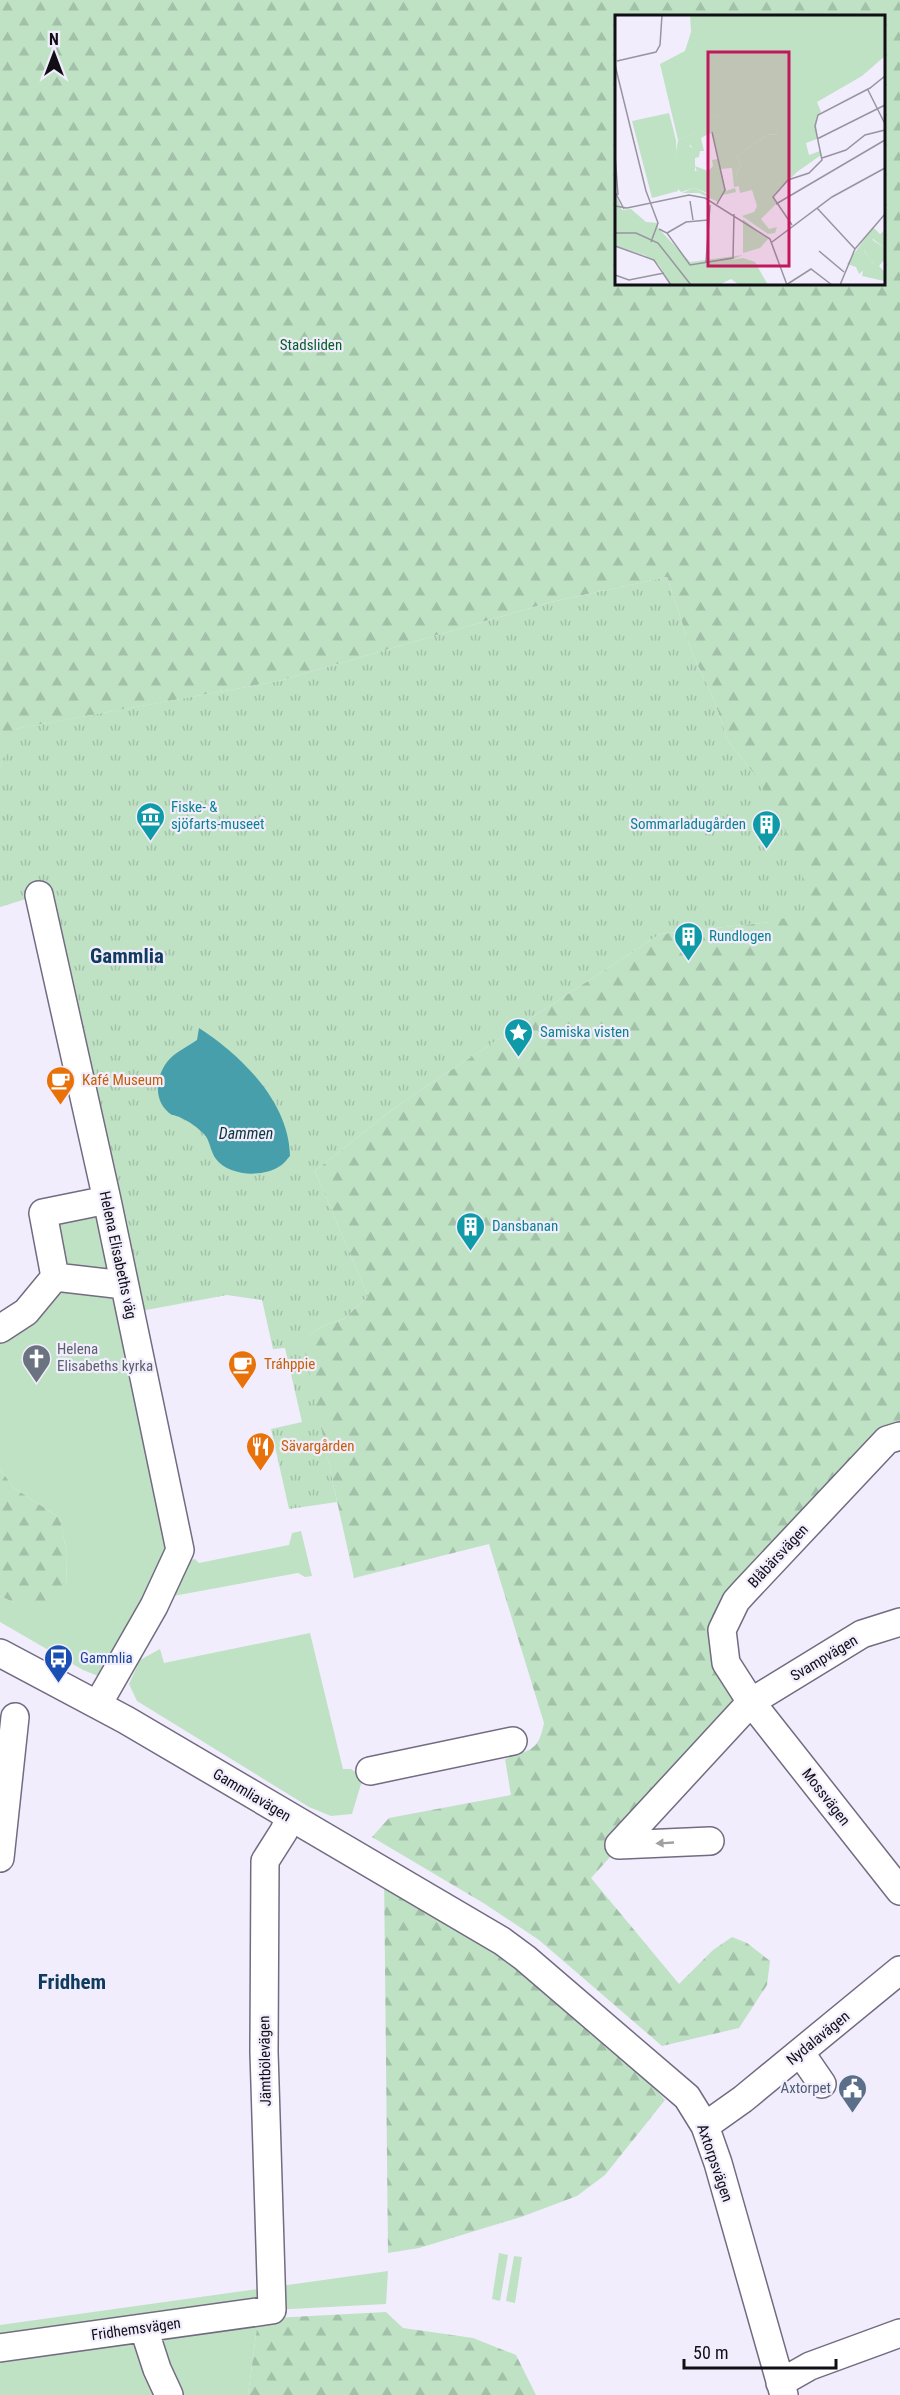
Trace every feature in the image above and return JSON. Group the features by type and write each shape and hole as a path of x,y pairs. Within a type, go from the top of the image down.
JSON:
{"street":[{"name":"Helena Elisabeths väg","path":"39,895 107,1200 124,1233 124,1285 148,1342 180,1550 155,1604 98,1704"},
{"path":"56,1277 43,1213 107,1200"},
{"path":"56,1277 124,1285"},
{"path":"0,1329 26,1312 56,1277"},
{"name":"Blåbärsvägen","path":"751,1702 726,1664 722,1630 736,1601 887,1440 900,1436"},
{"name":"Svampvägen","path":"710,1841 619,1845 751,1702 862,1635 900,1622"},
{"name":"Gammliavägen","path":"0,1653 98,1704 502,1941"},
{"name":"Mossvägen","path":"751,1702 900,1891"},
{"path":"0,1858 15,1717"},
{"path":"370,1771 513,1741"},
{"name":"Jämtbölevägen","path":"272,2310 264,2052 265,1861 284,1831 289,1818"},
{"name":"Axtorpsvägen","path":"502,1941 525,1958 687,2097 705,2126 718,2163 782,2389"},
{"name":"Nydalavägen","path":"705,2126 801,2052 900,1970"},
{"path":"801,2052 822,2084"},
{"name":"Fridhemsvägen","path":"0,2348 272,2310"},
{"path":"144,2329 157,2369 169,2395"},
{"path":"782,2389 810,2366 900,2333"}],"green space":[{"name":"Stadsliden","path":"0,0 900,0 900,1436 722,1630 751,1702 591,1878 679,1984 713,1950 732,1937 747,1943 770,1961 767,1985 739,2028 662,2046 539,1940 485,1904 372,1837 389,1818 511,1795 505,1759 532,1748 539,1739 544,1723 489,1544 354,1578 302,1343 313,1332 325,1325 344,1319 368,1296 315,1171 425,1087 660,934 770,922 754,774 728,741 714,700 692,653 667,577 551,602 279,681 15,729 0,767"},
{"path":"667,577 692,653 714,700 728,741 754,774 779,815 815,910 770,922 660,934 425,1087 315,1171 368,1296 344,1319 325,1325 313,1332 303,1343 337,1502 289,1509 271,1429 302,1422 285,1348 273,1349 262,1300 227,1295 130,1313 39,895 0,907 0,767 14,729 279,681 551,602"},
{"path":"107,1200 175,1563 195,1559 199,1563 289,1545 292,1533 301,1531 312,1576 305,1577 298,1573 157,1599 111,1681 83,1670 0,1622 0,1596 15,1603 66,1586 67,1555 60,1518 14,1488 0,1469 0,1329 55,1277 43,1213"},
{"path":"0,1469 14,1488 60,1518 67,1555 66,1586 53,1608 15,1603 0,1596"},
{"path":"310,1633 343,1769 351,1769 360,1775 361,1784 352,1814 331,1816 309,1807 137,1701 129,1684 140,1660 160,1649 164,1663"},
{"path":"384,1872 597,2022 665,2100 605,2175 577,2196 521,2217 419,2248 388,2253"},
{"path":"499,2253 508,2255 500,2301 492,2299"},
{"path":"514,2256 522,2257 515,2303 506,2301"},
{"path":"388,2271 386,2304 272,2310 257,2327 248,2395 0,2395 0,2325"},
{"path":"386,2312 403,2328 473,2338 516,2355 536,2395 248,2395 257,2327 273,2318"}],"water":[{"name":"Dammen","path":"199,1028 231,1052 260,1082 272,1099 288,1136 290,1156 273,1170 255,1174 237,1172 222,1165 212,1153 204,1134 187,1121 172,1115 162,1104 158,1083 163,1068 174,1055 197,1040"}],"place":[{"name":"Fiske- & sjöfarts-museet","path":"150,842"},
{"name":"Sommarladugården","path":"767,850"},
{"name":"Rundlogen","path":"688,962"},
{"name":"Samiska visten","path":"519,1058"},
{"name":"Kafé Museum","path":"61,1106"},
{"name":"Dansbanan","path":"471,1252"},
{"name":"Helena Elisabeths kyrka","path":"36,1384"},
{"name":"Tráhppie","path":"243,1390"},
{"name":"Sävargården","path":"260,1472"},
{"name":"Gammlia","path":"59,1684"},
{"name":"Axtorpet","path":"852,2114"}],"district":[{"name":"Gammlia","path":"127,956"},
{"name":"Fridhem","path":"72,1982"}]}
